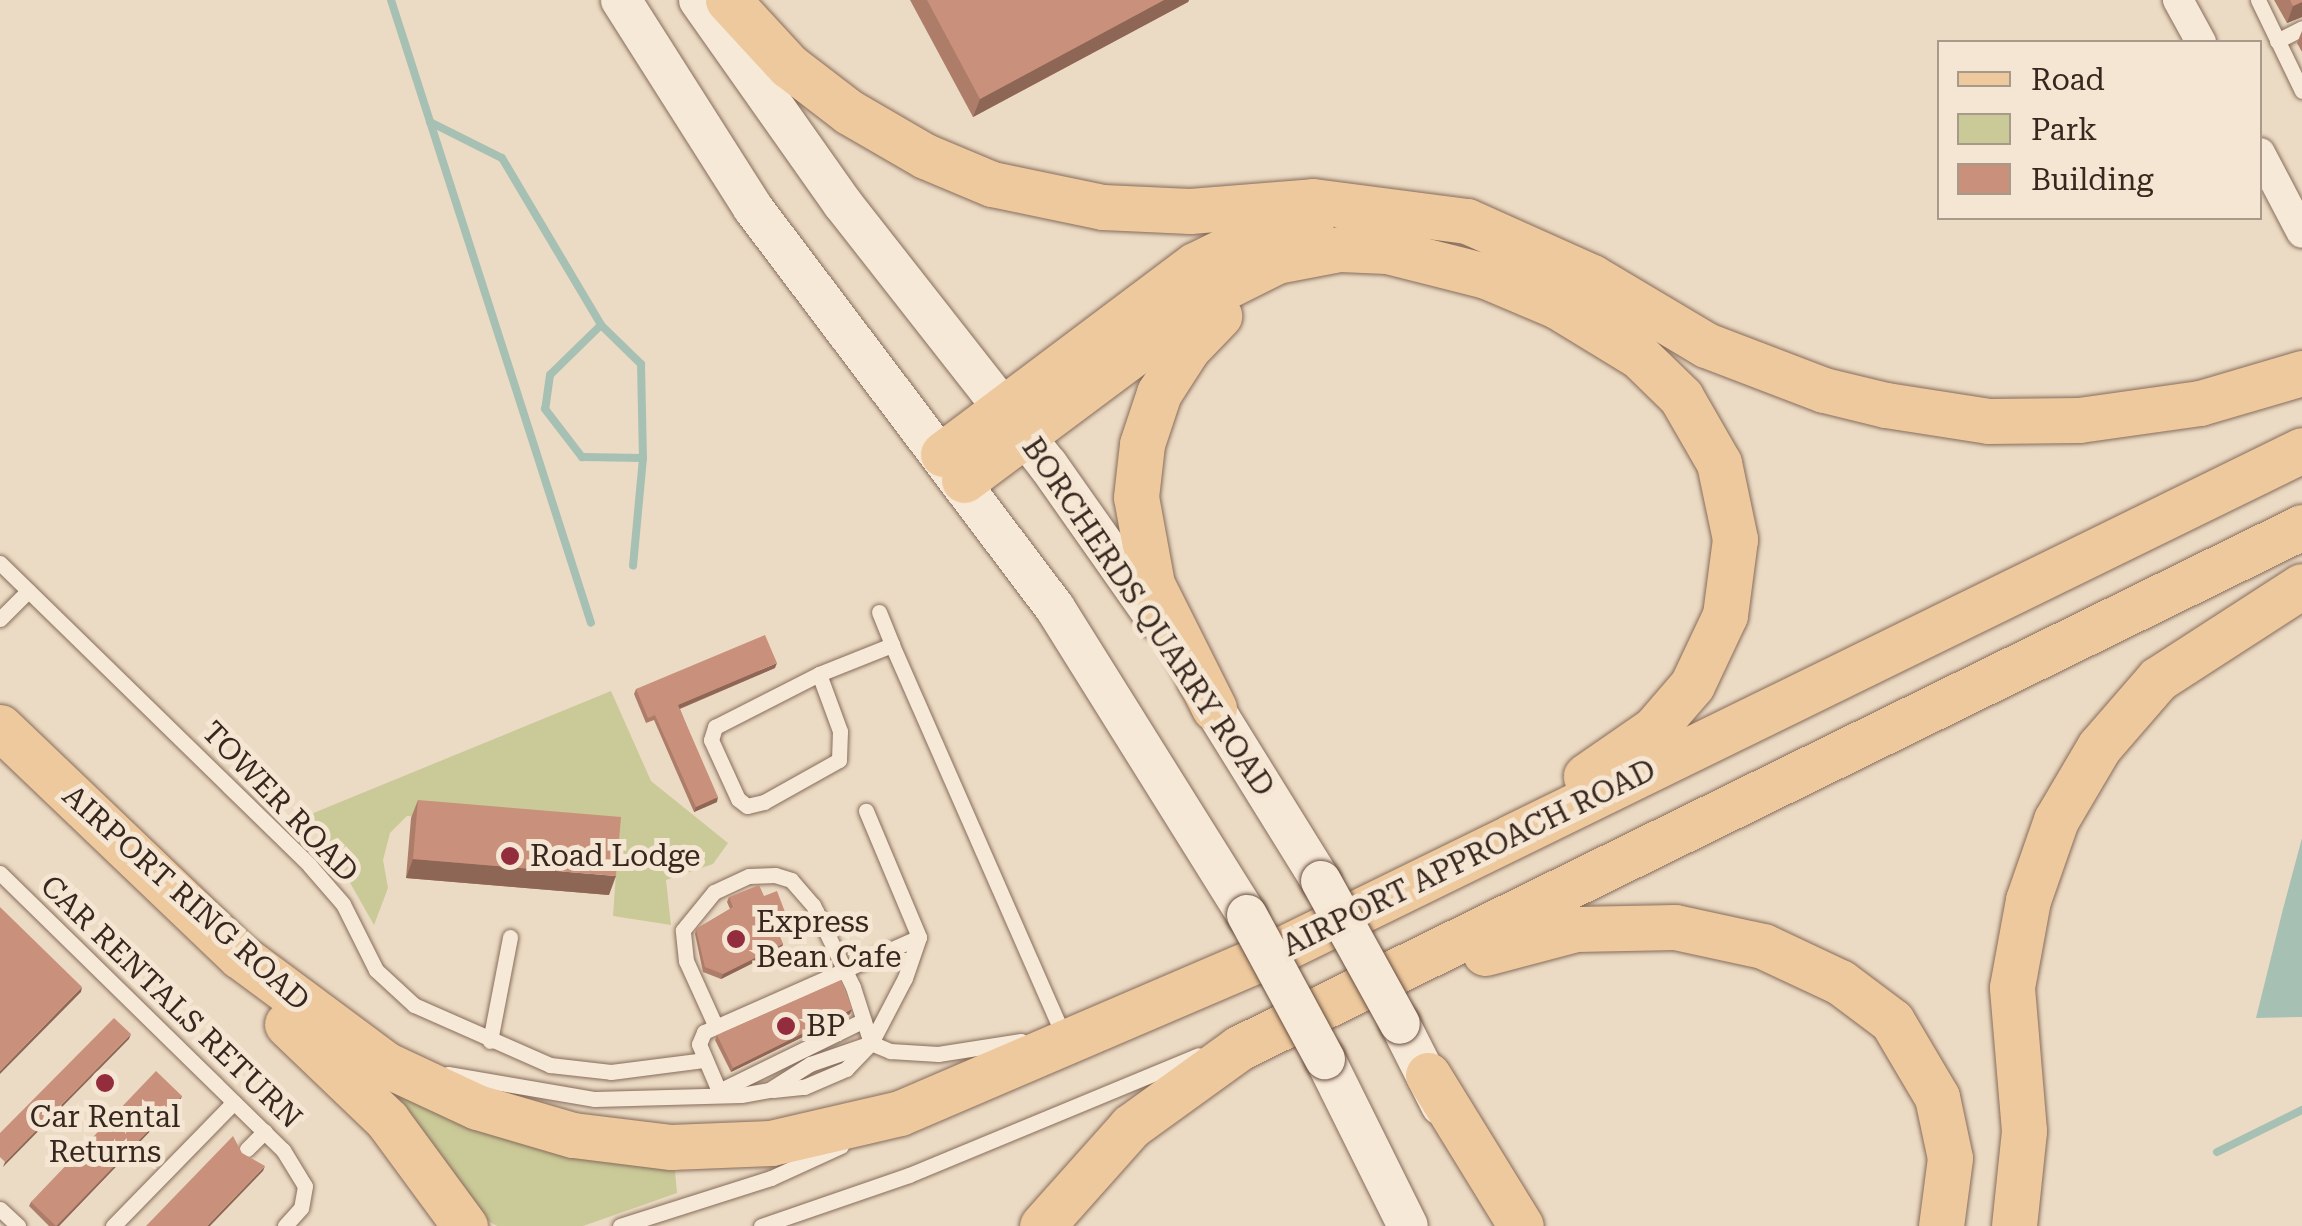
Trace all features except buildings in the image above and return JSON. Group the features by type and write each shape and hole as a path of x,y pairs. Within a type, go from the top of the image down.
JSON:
{"main road":[{"path":"621,0 753,208 954,467 1115,698 1247,915 1325,1059 1408,1226"},
{"name":"BORCHERDS QUARRY ROAD","path":"699,0 842,204 1014,422 1214,708 1321,881 1428,1075 1496,1226"},
{"path":"728,0 789,66 884,135 1032,197 1178,211 1314,201 1408,211 1498,232 1592,276 1706,345 1824,390 1886,406 2000,422 2096,419 2200,404 2302,373"},
{"path":"954,467 1228,246 1313,219 1408,211"},
{"path":"1014,422 1257,268 1298,256 1361,248 1462,268 1568,312 1668,382 1703,429 1726,482 1733,578 1712,652 1654,729 1380,904"},
{"path":"1214,708 1152,584 1139,532 1138,461 1168,378 1212,322 1279,279 1356,260 1462,268"},
{"name":"AIRPORT APPROACH ROAD","path":"900,1113 1075,1032 1380,904 2302,450"},
{"path":"1042,1226 1132,1126 1197,1074 1268,1032 1404,970 2302,527"},
{"path":"2014,1226 2024,1131 2012,987 2028,900 2049,834 2099,746 2151,686 2195,650 2302,586"},
{"name":"AIRPORT RING ROAD","path":"0,727 240,956 332,1029 399,1071 524,1123 638,1144 771,1143 900,1113"},
{"path":"1404,970 1614,926 1686,928 1796,960 1880,1012 1926,1073 1946,1122 1950,1158 1941,1226"},
{"path":"240,956 290,1028 386,1120 464,1226"},
{"path":"1428,1075 1521,1226"}],"street":[{"path":"2178,0 2200,40"},
{"path":"2262,157 2302,233"}],"lane":[{"path":"2260,1 2300,82"},
{"path":"2277,41 2302,28"},
{"name":"TOWER ROAD","path":"0,564 310,866 342,904 376,970 394,989 490,1041 578,1070 705,1060"},
{"path":"0,620 28,591"},
{"path":"399,1071 595,1099 769,1090 810,1064 871,1043 938,1054 1075,1032 879,612"},
{"path":"819,674 840,731 839,760 764,802 742,804 718,760 715,727 819,674 892,644"},
{"path":"866,811 919,937 871,1043"},
{"name":"CAR RENTALS RETURN","path":"0,873 265,1131 304,1186 301,1208 285,1226"},
{"path":"716,1026 682,939 695,910 714,892 749,876 791,880 812,905 844,969 871,1043"},
{"path":"720,1092 699,1037 919,937"},
{"path":"490,1041 510,938"},
{"path":"720,1092 864,1020"},
{"path":"761,1226 909,1175 1268,1032"},
{"path":"112,1226 234,1102"},
{"name":"AIRPORT APPROACH ROAD","path":"620,1226 771,1178 900,1113"},
{"path":"247,1149 265,1131"},
{"path":"0,1210 18,1226"}],"green space":[{"path":"611,691 651,781 728,843 713,864 666,880 671,925 613,916 619,831 407,816 390,833 383,860 388,888 374,925 311,814"},
{"path":"400,1091 585,1159 675,1171 677,1193 583,1226 497,1226 472,1211 393,1109"}],"shaded area":[{"path":"2302,838 2302,1017 2256,1018 2283,909"}],"waterway":[{"path":"391,0 591,623"},
{"path":"430,122 502,158 601,325 550,375 545,409 582,457 643,458"},
{"path":"601,325 641,364 643,458 633,566"},
{"path":"2217,1152 2302,1110"}],"place":[{"name":"Road Lodge","path":"510,856"},
{"name":"Express Bean Cafe","path":"736,939"},
{"name":"BP","path":"786,1026"},
{"name":"Car Rental Returns","path":"105,1083"}]}
